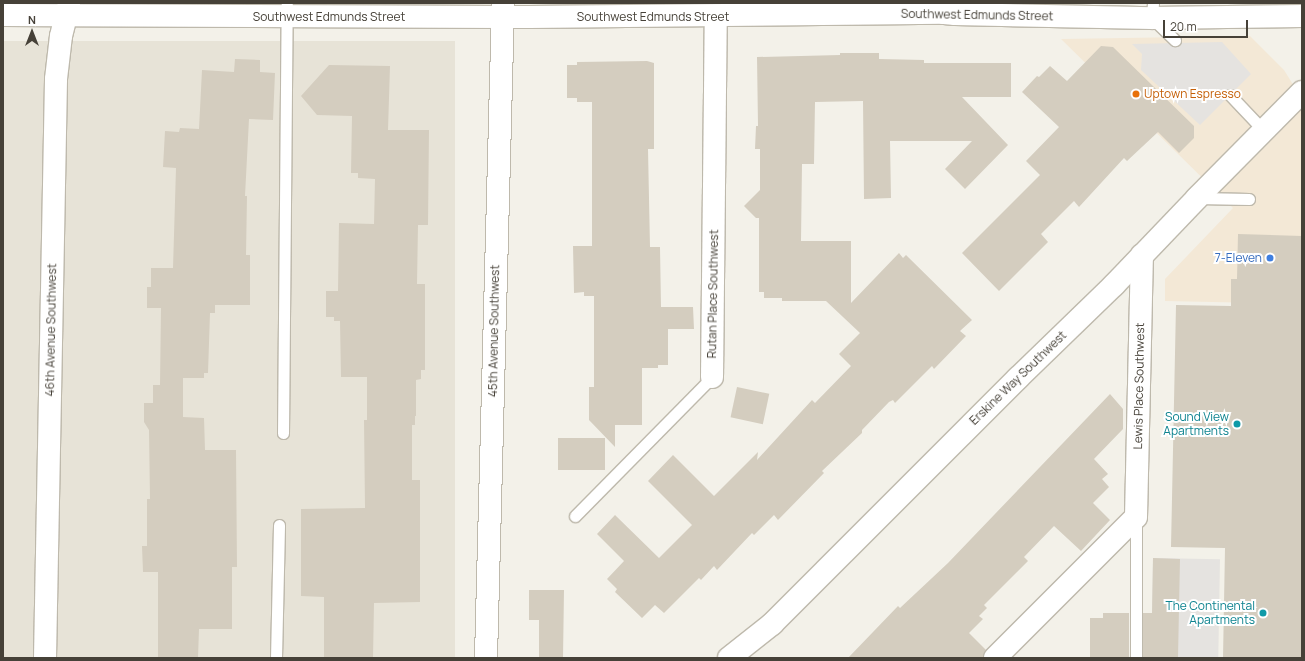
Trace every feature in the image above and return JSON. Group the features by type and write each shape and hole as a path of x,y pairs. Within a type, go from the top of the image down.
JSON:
{"street":[{"name":"Southwest Edmunds Street","path":"3,15 67,9 719,12 944,8 1152,10 1302,16"},
{"name":"46th Avenue Southwest","path":"45,658 56,79 67,9"},
{"name":"45th Avenue Southwest","path":"486,658 502,10"},
{"name":"Rutan Place Southwest","path":"712,377 719,12"},
{"name":"Erskine Way Southwest","path":"729,658 772,624 1018,378 1114,285 1197,198 1302,92"},
{"name":"Lewis Place Southwest","path":"1136,517 1142,255"},
{"path":"995,658 1136,517"}],"lane":[{"path":"283,434 287,10"},
{"path":"1152,10 1175,40"},
{"path":"1230,95 1264,131"},
{"path":"1197,198 1249,199"},
{"name":"Rutan Place Southwest","path":"575,516 712,377"},
{"name":"Lewis Place Southwest","path":"1136,517 1136,658"},
{"path":"276,658 279,525"}],"shaded area":[{"path":"1250,36 1284,70 1302,99 1302,304 1165,301 1165,279 1233,208 1061,39"},
{"path":"3,41 455,41 455,658 3,658"},
{"path":"1222,42 1251,74 1200,125 1141,70 1142,54 1132,44"},
{"path":"1153,558 1220,559 1218,658 1151,658"}],"building":[{"path":"1101,46 1113,47 1194,126 1194,138 1179,153 1158,132 1127,161 1124,158 1079,207 1074,201 1041,234 1048,242 999,291 962,253 1040,175 1026,161 1059,127 1022,92 1037,76 1039,77 1050,66 1067,81"},
{"path":"840,53 879,53 879,59 924,60 924,63 1011,63 1011,97 962,97 1008,145 965,189 945,169 972,141 890,141 891,198 864,199 863,101 815,102 814,164 802,164 801,241 851,241 851,303 899,253 903,258 906,255 972,320 960,331 966,336 934,369 932,366 895,403 893,400 889,402 862,430 862,433 822,471 824,473 778,520 774,515 754,535 752,533 717,570 714,566 701,580 699,578 664,613 655,605 642,618 615,592 617,589 607,579 624,561 597,534 615,515 659,558 692,525 648,481 673,455 714,496 758,452 757,460 812,400 815,403 851,366 839,354 860,333 826,301 782,301 782,298 764,298 764,292 759,292 759,218 756,218 744,206 760,190 760,149 755,149 756,126 758,126 757,57 840,55"},
{"path":"235,59 260,60 260,72 275,73 273,120 249,119 245,196 247,196 246,255 250,255 250,305 215,305 215,313 210,313 208,373 204,373 204,378 183,378 183,417 204,418 205,450 236,450 237,567 232,567 232,629 199,629 198,658 158,658 158,572 143,572 142,546 147,546 147,499 150,499 149,430 144,422 144,403 153,403 153,385 160,385 161,308 147,308 147,287 151,287 151,268 173,268 176,168 163,167 165,131 179,132 180,128 199,129 202,70 234,72"},
{"path":"647,61 654,63 654,149 648,149 650,247 660,247 661,307 693,307 694,329 668,329 668,365 658,365 658,368 642,368 642,425 615,425 615,447 589,420 589,387 594,387 594,296 584,296 584,292 574,293 573,246 592,246 592,102 577,102 577,98 567,98 567,65 577,65 577,62"},
{"path":"329,65 390,66 388,130 429,130 428,225 418,225 417,284 425,284 425,370 421,370 421,379 416,380 416,416 415,425 412,425 412,480 420,480 420,602 374,603 373,658 324,658 324,597 301,596 301,509 365,508 364,420 367,420 367,377 341,377 340,321 334,321 334,317 326,317 326,291 338,291 339,223 374,224 375,179 358,178 358,173 351,173 352,116 317,115 301,96"},
{"path":"1238,234 1302,236 1302,658 1223,658 1225,548 1171,547 1176,305 1231,306 1231,279 1237,279"},
{"path":"737,387 769,394 763,424 731,417"},
{"path":"1110,394 1123,409 1123,429 1094,459 1108,474 1102,479 1109,487 1093,503 1110,520 1081,551 1054,526 1024,557 1028,561 984,605 987,608 979,616 983,619 969,633 986,650 983,658 848,658 898,606 900,608 948,563"},
{"path":"558,438 605,438 605,470 558,470"},
{"path":"1153,558 1180,559 1178,658 1143,658 1143,613 1152,613"},
{"path":"529,590 564,590 563,658 539,658 539,620 529,620"},
{"path":"1103,613 1129,613 1129,658 1090,658 1090,618 1103,618"}],"place":[{"name":"Uptown Espresso","path":"1136,94"},
{"name":"7-Eleven","path":"1270,258"},
{"name":"Sound View Apartments","path":"1237,424"},
{"name":"The Continental Apartments","path":"1263,613"}]}
